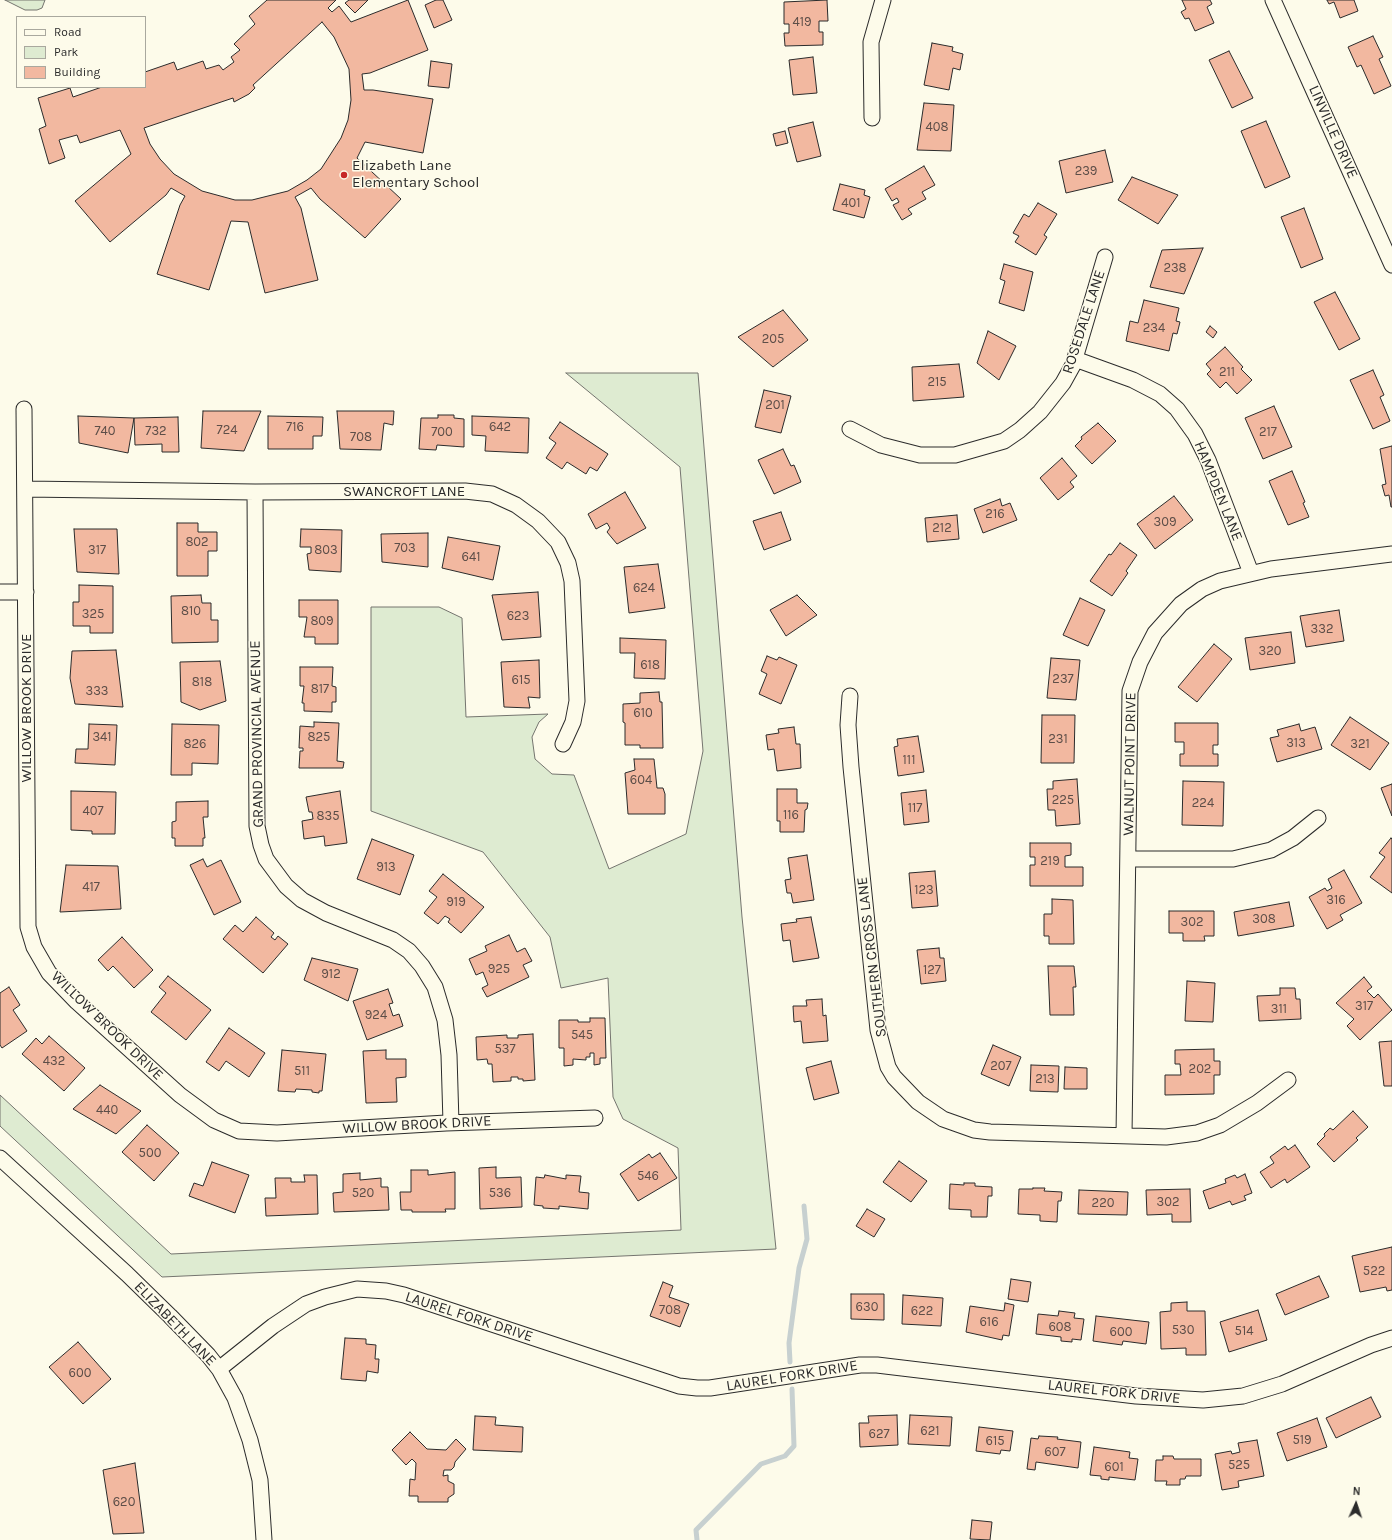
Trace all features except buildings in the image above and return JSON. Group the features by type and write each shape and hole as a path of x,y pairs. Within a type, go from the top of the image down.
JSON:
{"street":[{"path":"872,118 871,42 883,0"},
{"name":"LINVILLE DRIVE","path":"1273,0 1392,265"},
{"name":"ROSEDALE LANE","path":"850,429 881,445 920,455 954,455 1004,441 1020,430 1040,412 1063,383 1075,358 1105,257"},
{"name":"HAMPDEN LANE","path":"1075,358 1134,380 1160,394 1176,409 1195,434 1208,460 1251,572"},
{"name":"WILLOW BROOK DRIVE","path":"24,409 28,926 34,947 49,973 78,1002 180,1096 214,1120 240,1131 277,1133 451,1123 595,1118"},
{"name":"SWANCROFT LANE","path":"25,489 255,492 465,491 492,494 516,505 538,521 558,542 568,563 572,581 577,701 574,722 563,744"},
{"name":"GRAND PROVINCIAL AVENUE","path":"255,492 257,826 261,845 266,859 286,886 302,900 326,913 393,940 409,951 422,966 435,987 445,1020 449,1055 451,1123"},
{"name":"WALNUT POINT DRIVE","path":"1124,1136 1130,691 1140,662 1155,633 1180,604 1202,589 1220,581 1251,572 1392,554"},
{"path":"0,592 26,592"},
{"name":"SOUTHERN CROSS LANE","path":"850,696 848,725 851,767 878,1030 888,1067 894,1077 918,1102 931,1112 958,1125 974,1130 990,1132 1166,1137 1197,1132 1220,1125 1257,1103 1288,1080"},
{"path":"1128,859 1232,859 1271,850 1293,838 1318,818"},
{"name":"ELIZABETH LANE","path":"0,1158 138,1284 208,1354 219,1369 234,1398 250,1440 260,1480 264,1540"},
{"name":"LAUREL FORK DRIVE","path":"219,1369 273,1326 306,1304 325,1297 357,1289 386,1291 404,1295 679,1386 697,1388 710,1388 860,1364 1136,1396 1203,1400 1243,1396 1282,1384 1371,1345 1392,1338"}],"green space":[{"path":"5,0 45,0 42,8 37,10 25,10"},
{"path":"566,373 698,373 742,917 776,1249 162,1277 0,1126 0,1095 171,1254 681,1230 678,1148 623,1119 613,1097 608,978 561,988 550,937 483,852 371,811 371,607 439,607 462,618 466,717 548,714 539,722 532,737 535,759 552,774 574,775 609,869 686,834 703,751 680,467"}],"waterway":[{"path":"790,1362 789,1343 799,1268 807,1239 804,1206"},
{"path":"697,1540 696,1530 761,1464 785,1456 794,1446 792,1389"}],"place":[{"name":"Elizabeth Lane Elementary School","path":"344,175"}]}
